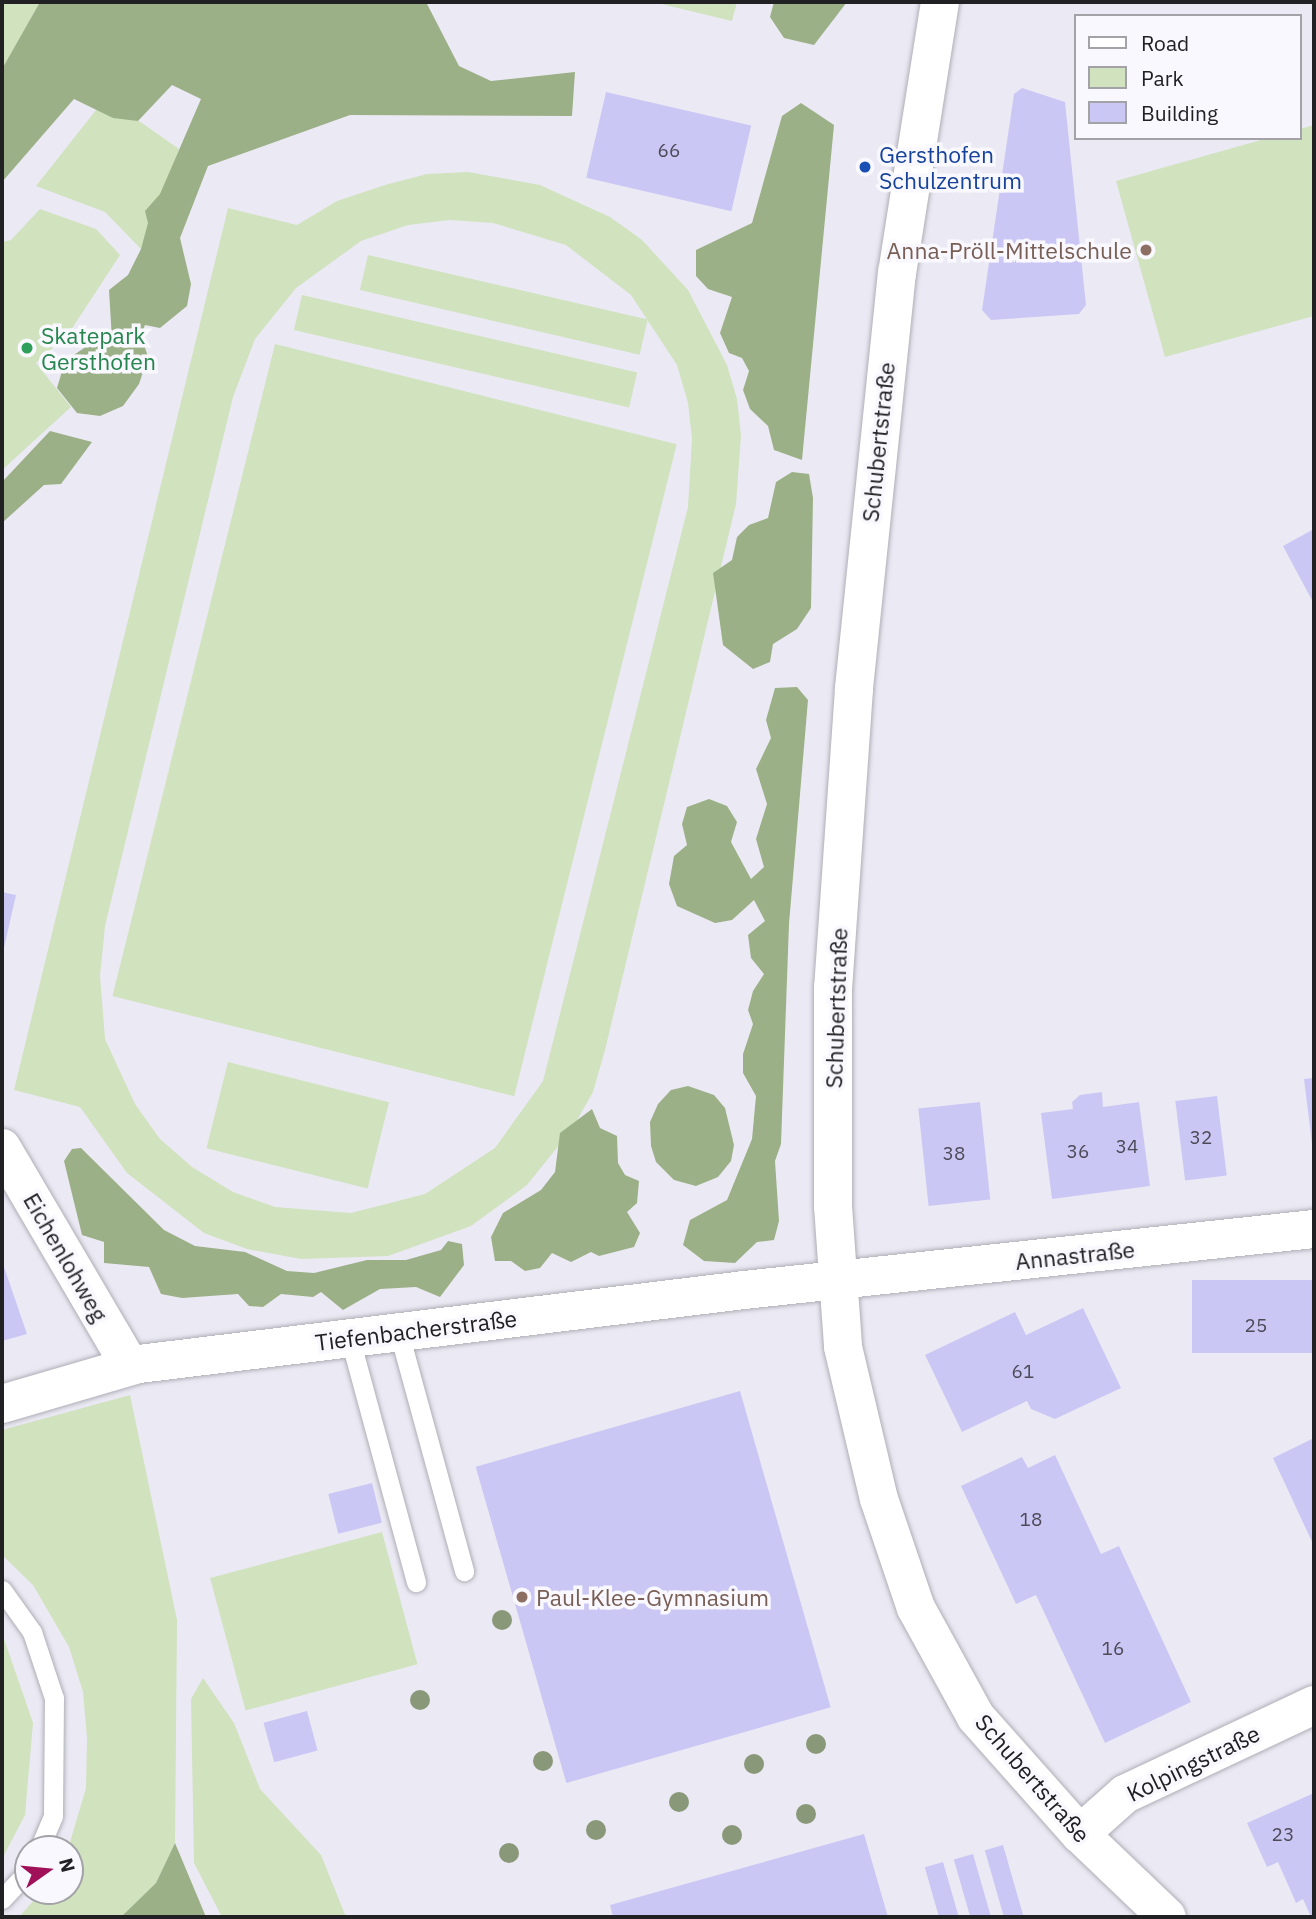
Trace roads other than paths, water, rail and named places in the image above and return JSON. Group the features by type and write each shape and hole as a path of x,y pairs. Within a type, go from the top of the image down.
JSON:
{"street":[{"name":"Schubertstraße","path":"940,2 897,272 854,689 834,987 835,1280 853,1406 916,1608 976,1717 1080,1834 1167,1917"},
{"name":"Eichenlohweg","path":"2,1148 130,1366"},
{"name":"Annastraße","path":"835,1280 1314,1229"},
{"name":"Tiefenbacherstraße","path":"2,1404 130,1366 835,1280"},
{"name":"Kolpingstraße","path":"1080,1834 1125,1794 1314,1705"}],"lane":[{"path":"399,1332 464,1571"},
{"path":"350,1339 416,1582"},
{"path":"2,1590 32,1632 54,1698 53,1816 45,1835"},
{"path":"2,1899 14,1886"}],"place":[{"name":"Gersthofen Schulzentrum","path":"865,167"},
{"name":"Anna-Pröll-Mittelschule","path":"1146,250"},
{"name":"Skatepark Gersthofen","path":"27,348"},
{"name":"Paul-Klee-Gymnasium","path":"522,1597"}]}
